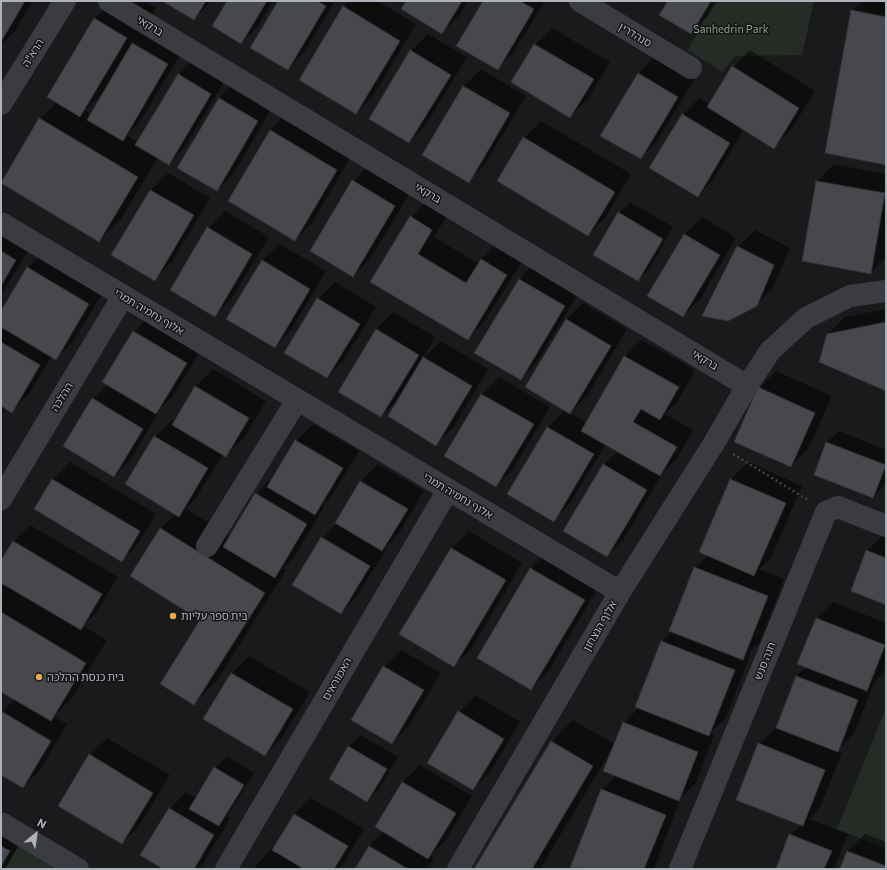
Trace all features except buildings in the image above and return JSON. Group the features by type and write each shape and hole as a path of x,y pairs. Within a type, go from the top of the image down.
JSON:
{"street":[{"name":"הרא\"ה","path":"1,104 65,1"},
{"name":"ברקאי","path":"109,1 747,386"},
{"name":"סנהדרין","path":"580,1 691,68"},
{"name":"אלוף נחמיה תמרי","path":"1,223 620,592"},
{"name":"אלוף הנצחון","path":"458,869 620,592 770,351 806,318 850,296 886,291"},
{"name":"ההלכה","path":"1,499 123,296"},
{"path":"207,546 297,400"},
{"name":"האמוראים","path":"226,869 448,490"},
{"path":"826,512 838,507 886,526"},
{"name":"חנה סנש","path":"680,869 826,512"},
{"path":"1,823 78,869"}],"path":[{"path":"714,442 826,512"}],"green space":[{"name":"Sanhedrin Park","path":"714,1 814,1 802,55 735,56 722,72 688,50"},
{"path":"886,708 886,849 837,829"},
{"path":"21,841 69,869 4,869"}],"place":[{"name":"בית ספר עליות","path":"173,616"},
{"name":"בית כנסת ההלכה","path":"39,677"}]}
